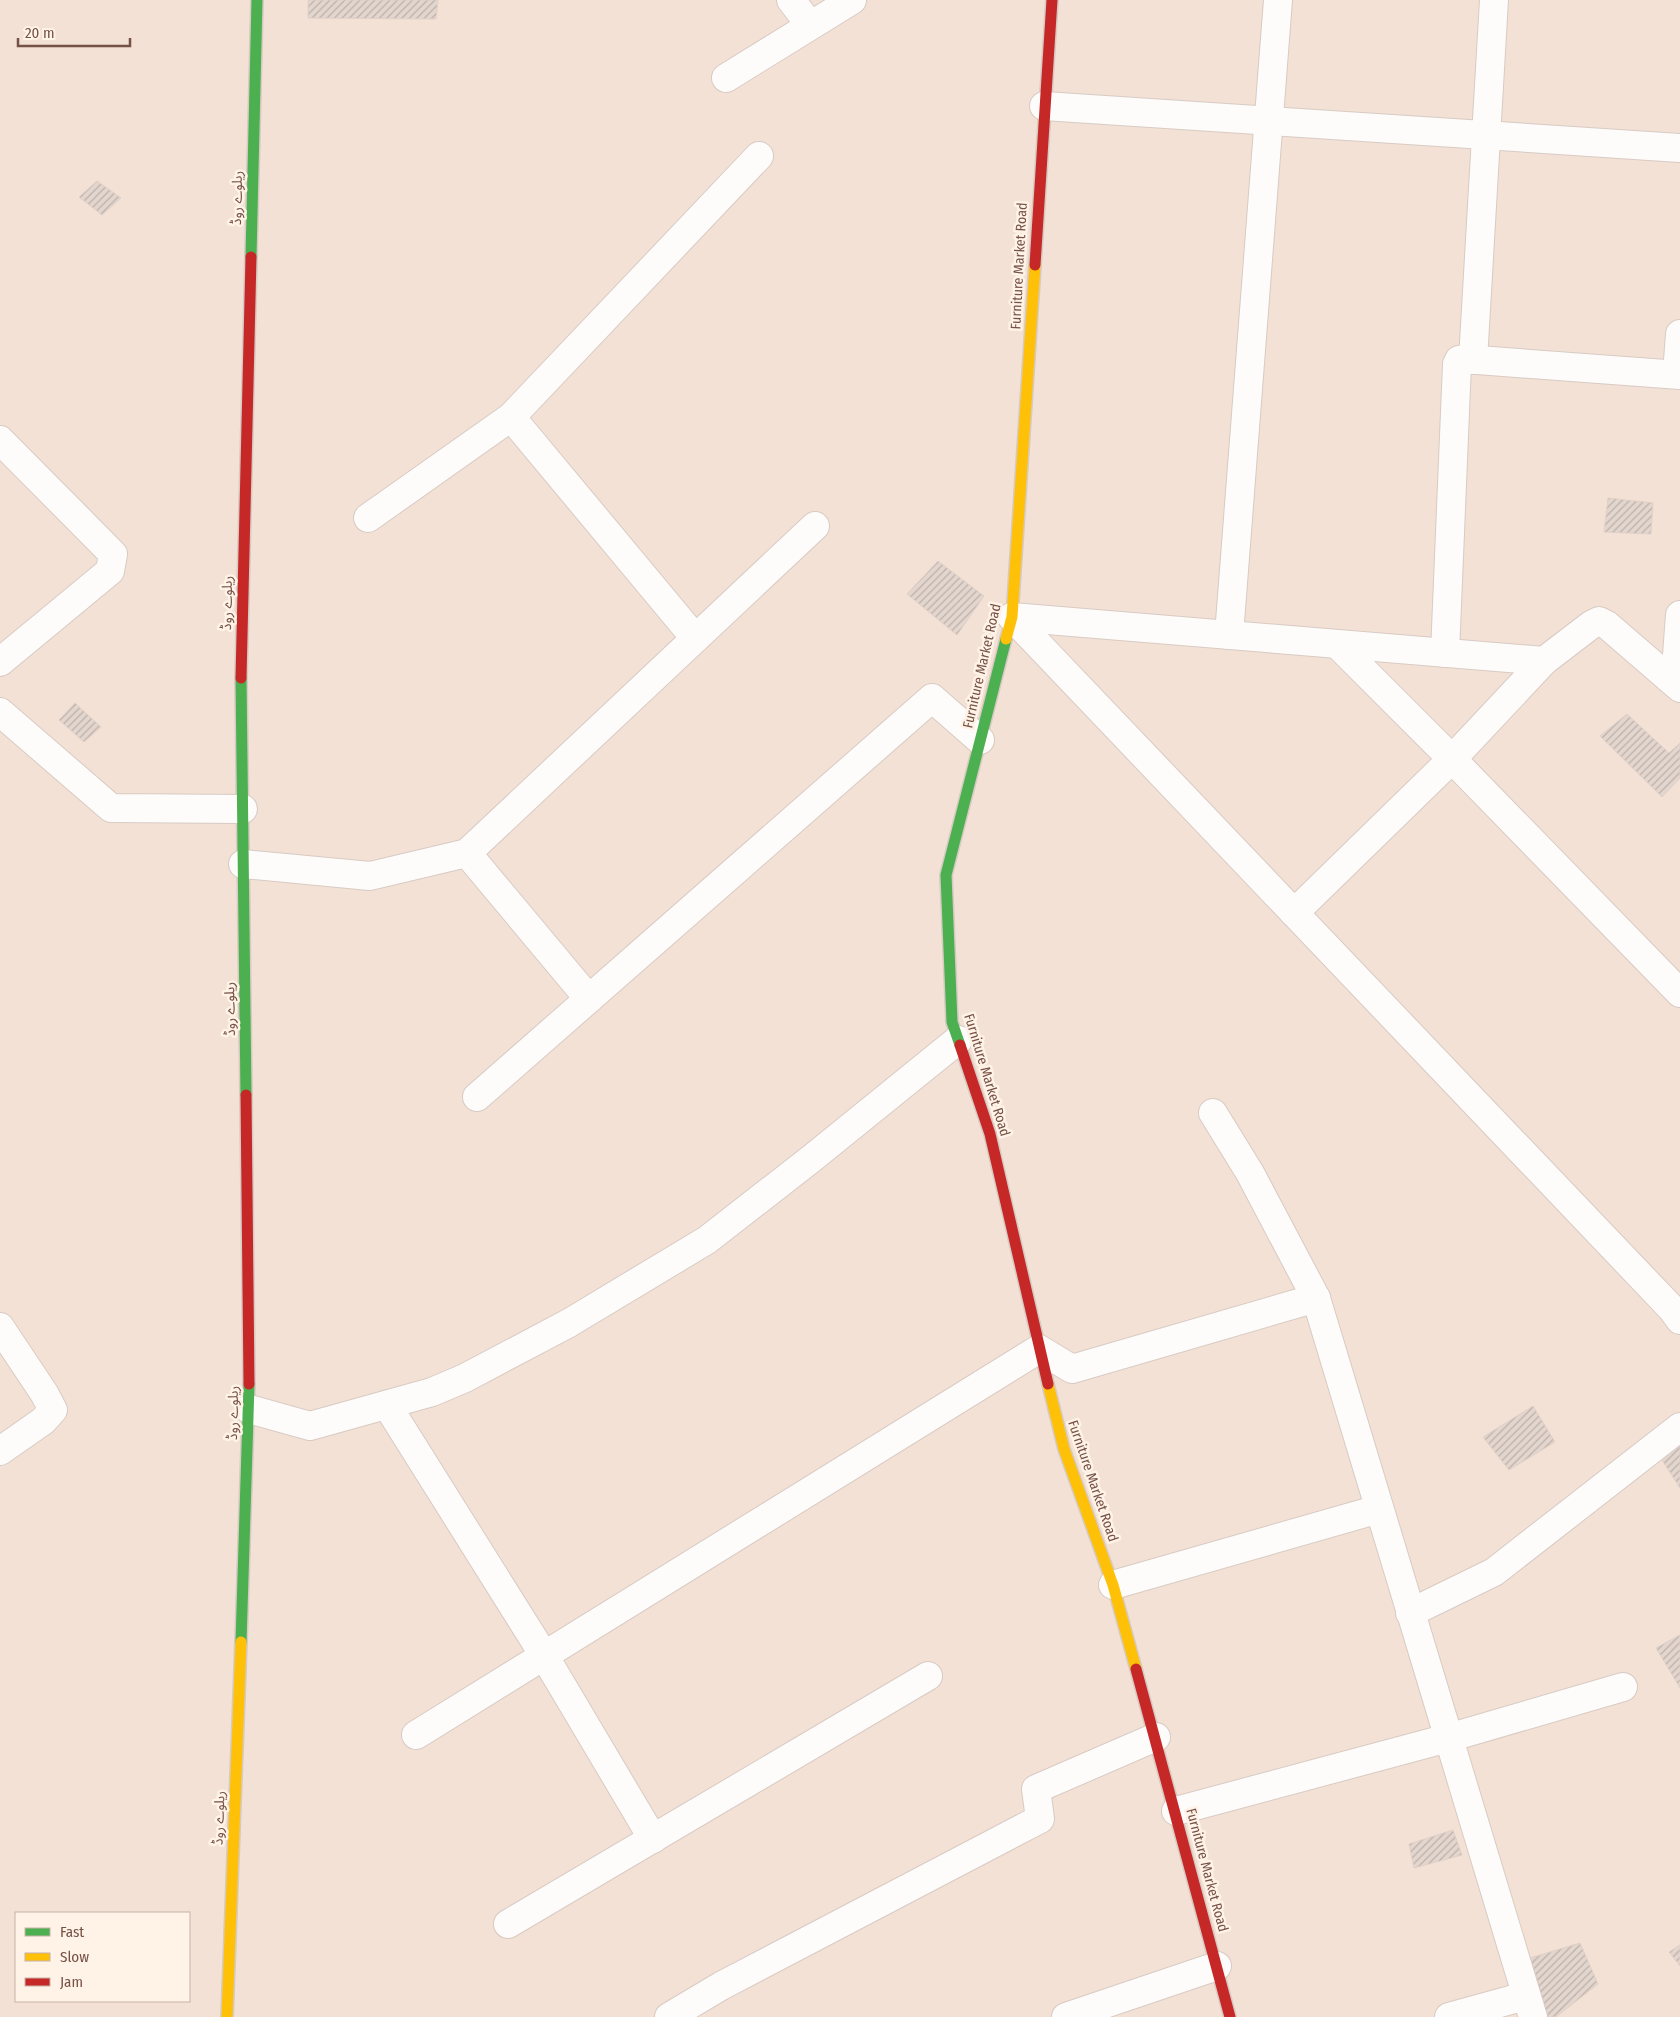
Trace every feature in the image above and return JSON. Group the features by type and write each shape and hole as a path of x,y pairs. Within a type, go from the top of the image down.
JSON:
{"street":[{"name":"ریلوے روڈ","path":"227,2017 249,1409 242,638 257,0"},
{"path":"791,0 810,25"},
{"path":"726,78 852,0"},
{"name":"Furniture Market Road","path":"1052,0 1012,617 946,874 952,1022 990,1134 1064,1449 1113,1585 1156,1737 1230,2017"},
{"path":"1229,635 1278,0"},
{"path":"1473,360 1494,0"},
{"path":"1044,106 1680,148"},
{"path":"368,518 511,417 759,156"},
{"path":"1446,653 1457,364 1459,360 1679,374 1680,334"},
{"path":"511,417 695,638"},
{"path":"0,440 113,554 110,571 0,662"},
{"path":"243,864 370,876 467,854 815,526"},
{"path":"1677,685 1680,615"},
{"path":"1012,617 1544,661"},
{"path":"1012,617 1665,1302 1680,1320"},
{"path":"1294,913 1452,759 1544,661 1599,621 1607,625 1677,685"},
{"path":"1337,644 1680,993"},
{"path":"476,1097 932,698 980,740"},
{"path":"0,712 111,808 243,809"},
{"path":"467,854 588,999"},
{"path":"249,1409 310,1426 432,1392 465,1378 569,1323 706,1240 811,1159 958,1040"},
{"path":"1213,1113 1250,1173 1316,1298 1529,2007 1449,2017"},
{"path":"416,1736 1039,1349 1072,1369 1316,1298"},
{"path":"0,1327 44,1393 53,1410 42,1421 0,1451"},
{"path":"387,1405 545,1657 653,1839"},
{"path":"1410,1613 1494,1572 1680,1427"},
{"path":"1113,1585 1379,1509"},
{"path":"508,1924 928,1676"},
{"path":"1176,1811 1448,1738 1623,1687"},
{"path":"669,2017 721,1986 1040,1820 1036,1789 1156,1737"},
{"path":"1066,2017 1217,1966"}],"shaded area":[{"path":"0,0 1680,0 1680,2017 0,2017"}],"building":[{"path":"308,0 438,0 436,19 308,18"},
{"path":"97,181 121,198 102,215 79,197"},
{"path":"1608,498 1653,503 1651,534 1604,532"},
{"path":"938,561 984,596 957,635 907,594"},
{"path":"75,703 101,727 84,742 59,720"},
{"path":"1627,714 1669,753 1680,743 1680,778 1662,797 1600,736"},
{"path":"1533,1406 1555,1442 1509,1470 1483,1437"},
{"path":"1680,1444 1680,1488 1660,1457"},
{"path":"1680,1635 1680,1688 1656,1648"},
{"path":"1453,1830 1462,1855 1414,1868 1409,1844"},
{"path":"1580,1943 1598,1984 1556,2017 1547,2017 1530,1958"},
{"path":"1680,1945 1680,1966 1669,1952"}],"traffic: fast":[{"path":"251,257 257,0"},
{"path":"960,1045 952,1022 946,875 1006,639"},
{"path":"241,678 246,1095"},
{"path":"241,1642 249,1384"}],"traffic: slow":[{"path":"1006,639 1012,617 1035,265"},
{"path":"1048,1384 1064,1449 1113,1585 1136,1669"},
{"path":"227,2017 241,1642"}],"traffic: jam":[{"path":"1035,265 1052,0"},
{"path":"241,678 251,257"},
{"path":"960,1045 990,1134 1048,1384"},
{"path":"246,1095 249,1384"},
{"path":"1136,1669 1230,2017"}]}
